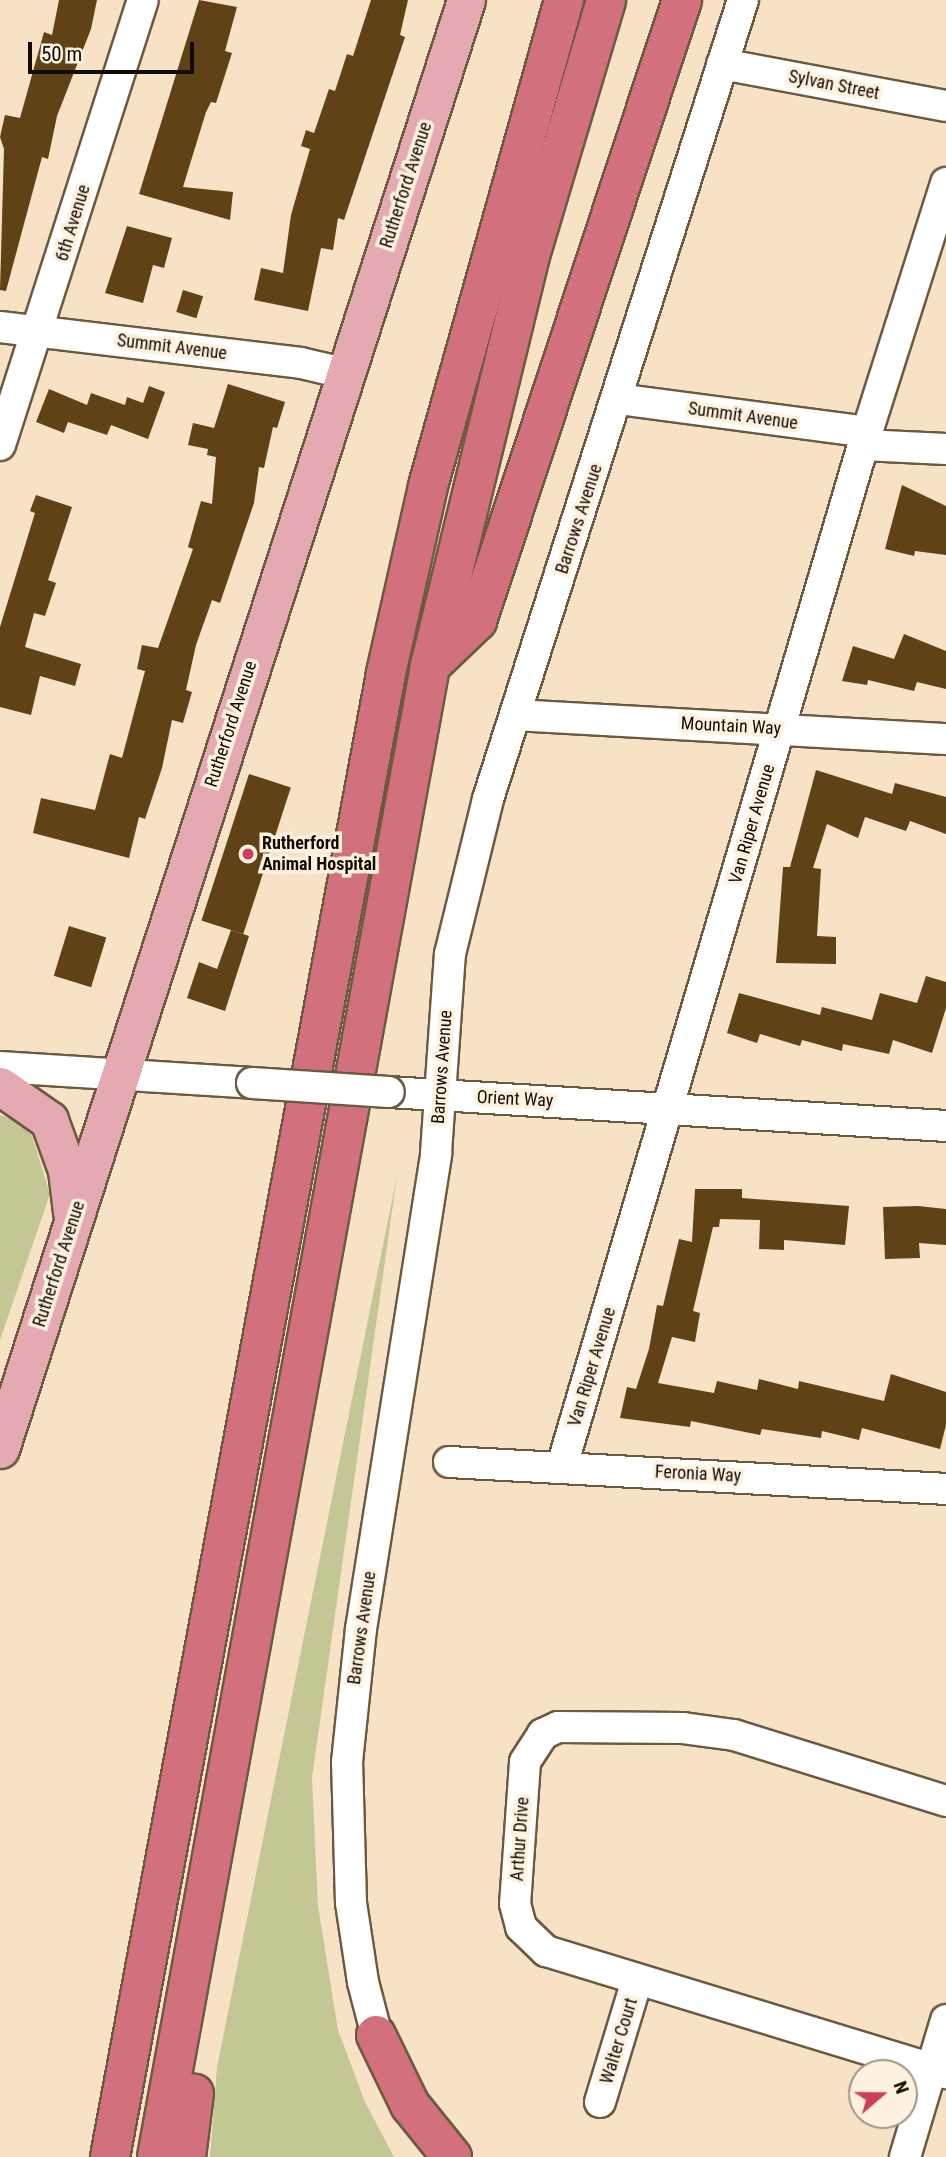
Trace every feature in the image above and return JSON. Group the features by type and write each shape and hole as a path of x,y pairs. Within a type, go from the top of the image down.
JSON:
{"highway":[{"path":"110,2157 386,673 428,486 564,0"},
{"path":"157,2157 430,666 529,259 606,0"},
{"path":"430,666 477,621 682,0"},
{"path":"376,2035 410,2105 452,2157"},
{"path":"178,2045 195,2096 186,2157"}],"main road":[{"name":"Rutherford Avenue","path":"0,1449 343,373 466,0"},
{"path":"0,1086 41,1110 55,1130 67,1170 72,1224"}],"street":[{"name":"6th Avenue","path":"0,445 143,0"},
{"name":"Barrows Avenue","path":"430,2157 395,2089 376,2035 358,1956 348,1875 349,1734 361,1629 436,1153 450,954 466,879 516,715 743,0"},
{"name":"Sylvan Street","path":"722,64 946,106"},
{"name":"Van Riper Avenue","path":"562,1466 671,1106 865,439 946,183"},
{"name":"Summit Avenue","path":"0,327 301,363 343,373"},
{"name":"Summit Avenue","path":"618,399 865,439 946,449"},
{"name":"Mountain Way","path":"516,715 946,739"},
{"name":"Orient Way","path":"0,1066 389,1092 671,1106 946,1126"},
{"name":"Feronia Way","path":"449,1462 562,1466 946,1489"},
{"name":"Arthur Drive","path":"939,2071 546,1951 521,1927 515,1904 525,1762 543,1734 575,1724 683,1728 734,1735 946,1801"},
{"name":"Walter Court","path":"600,2102 637,1980"},
{"path":"905,2157 939,2071 946,2020"}],"green space":[{"path":"0,1115 28,1123 50,1194 0,1340"},
{"path":"397,1176 312,1778 318,1906 338,2030 365,2102 394,2157 210,2157 217,2067"}],"building":[{"path":"59,0 97,0 91,29 57,116 48,159 42,157 6,291 0,290 4,149 0,137 5,115 20,118 44,32 52,35"},
{"path":"199,0 237,7 225,51 232,53 216,103 211,102 206,112 183,187 233,192 230,220 139,194"},
{"path":"371,0 408,0 400,35 405,37 344,220 338,218 333,250 321,248 308,311 254,300 261,268 283,273 291,215 310,149 301,146 306,130 314,133 329,89 335,91 347,54 353,56"},
{"path":"127,226 172,238 164,268 153,265 143,303 105,293"},
{"path":"183,290 203,296 196,318 176,312"},
{"path":"228,384 285,402 277,428 273,427 264,468 259,467 254,503 220,603 212,600 196,645 186,690 192,692 183,723 172,720 162,768 145,819 139,817 129,858 33,833 41,798 95,810 110,754 122,758 145,671 137,669 142,645 158,648 193,549 188,547 201,501 212,504 216,457 207,455 208,449 188,445 193,423 214,428"},
{"path":"149,386 165,392 148,439 111,425 107,435 68,422 64,433 36,422 49,389 87,405 91,393 125,405 127,397 143,403"},
{"path":"902,485 946,506 946,555 915,551 914,556 885,549"},
{"path":"36,495 72,507 48,580 56,583 45,616 34,613 25,647 81,664 75,686 40,676 31,715 0,707 0,627 35,513 30,511"},
{"path":"904,634 946,651 946,689 917,682 914,691 868,680 867,685 842,681 853,646 894,659"},
{"path":"816,770 892,794 895,783 946,797 946,834 910,821 906,831 865,817 858,838 827,824 813,868 821,869 817,936 836,937 836,964 776,963 783,867 790,867"},
{"name":"Rutherford Animal Hospital","path":"249,774 291,788 243,934 201,920"},
{"path":"69,926 106,937 91,987 54,976"},
{"path":"231,930 249,936 225,1011 187,998 199,962 217,969"},
{"path":"926,976 946,982 946,1008 932,1053 893,1040 889,1054 843,1044 842,1051 802,1040 800,1046 760,1034 757,1043 727,1033 739,993 820,1015 822,1007 872,1020 880,993 917,1003"},
{"path":"695,1189 742,1189 742,1198 849,1206 845,1245 784,1240 784,1250 759,1249 760,1220 720,1219 719,1227 713,1227 693,1311 700,1313 695,1342 672,1337 658,1383 714,1393 717,1381 757,1390 759,1379 798,1389 799,1381 884,1401 891,1374 946,1392 946,1425 940,1449 862,1428 859,1440 822,1431 821,1438 762,1429 760,1435 691,1421 690,1427 620,1418 627,1387 636,1389 649,1349 657,1305 663,1306 679,1239 692,1242"},
{"path":"918,1206 946,1209 946,1245 919,1243 920,1258 885,1259 883,1207"}],"place":[{"name":"Rutherford Animal Hospital","path":"248,854"}]}
